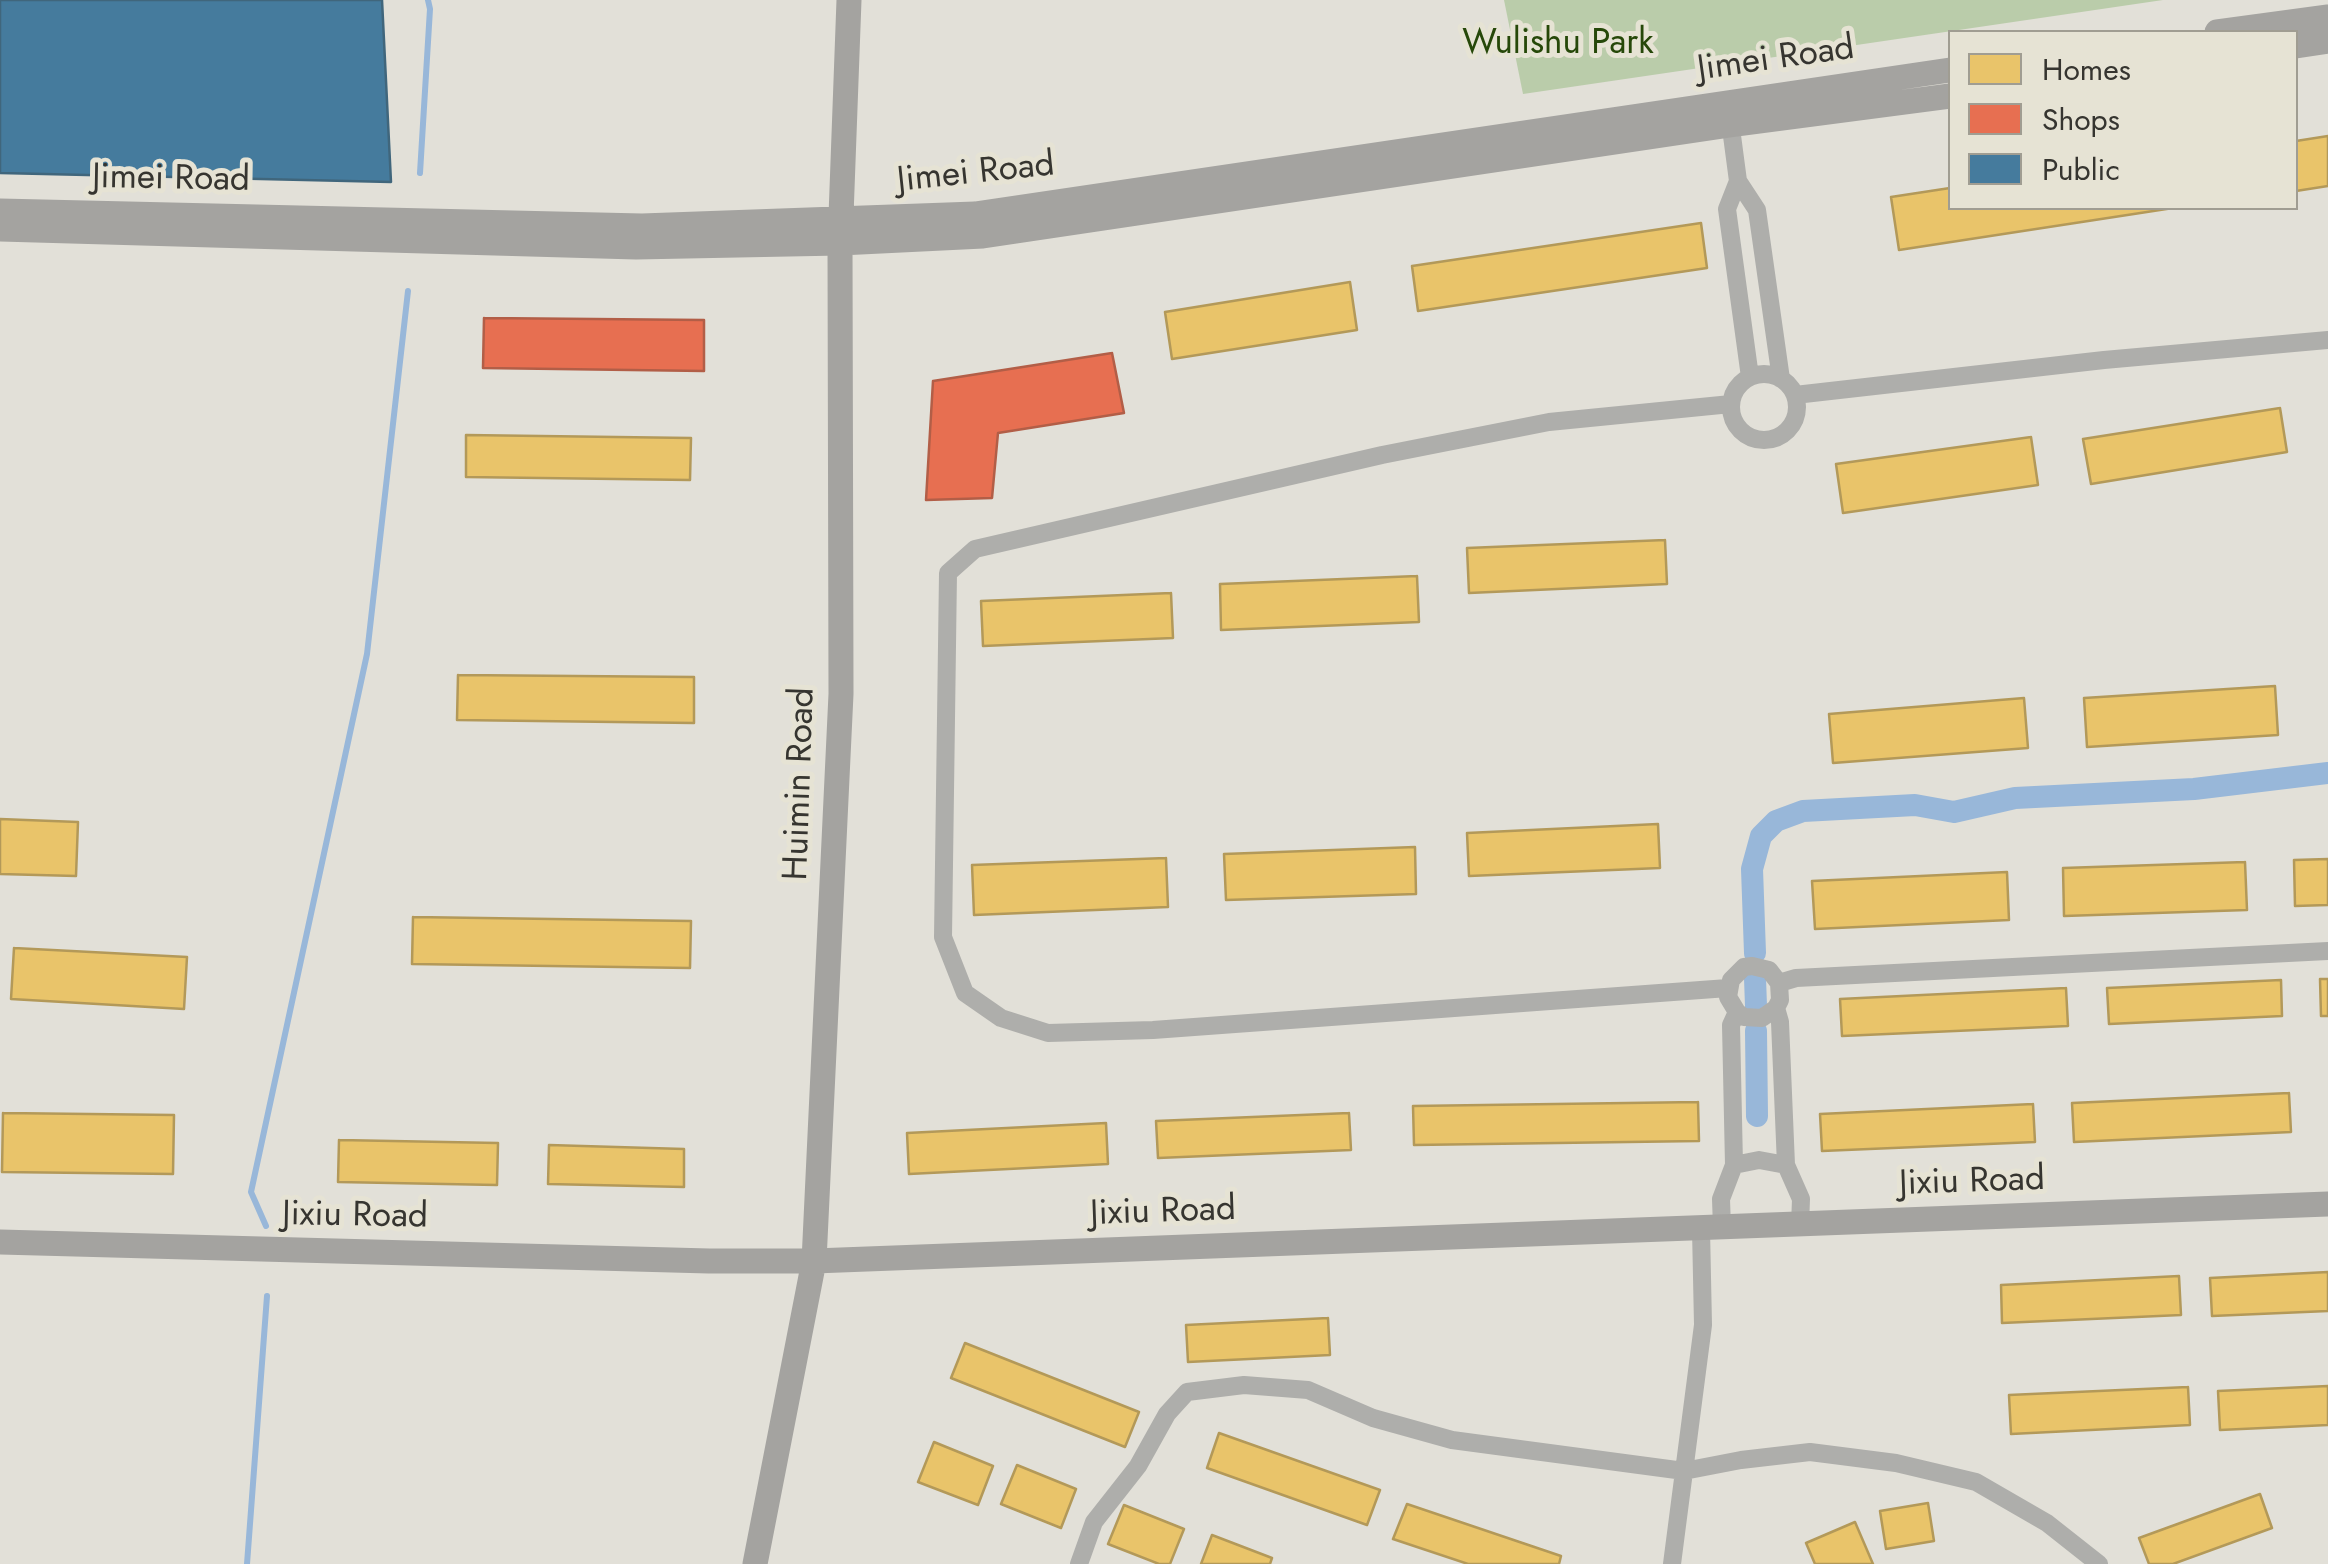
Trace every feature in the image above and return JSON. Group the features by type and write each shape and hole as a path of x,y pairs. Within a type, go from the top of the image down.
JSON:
{"street":[{"name":"Huimin Road","path":"755,1564 814,1261 841,694 841,232 849,0"},
{"path":"2231,30 2328,17"},
{"path":"2298,46 2328,41"},
{"name":"Jimei Road","path":"0,211 983,236 1729,114 1948,70"},
{"name":"Jimei Road","path":"1729,114 1948,96"},
{"path":"1729,114 1738,181 1757,210 1782,379"},
{"path":"1738,181 1727,208 1750,378"},
{"name":"Jimei Road","path":"0,230 636,246 841,232"},
{"path":"1795,395 2104,360 2328,340"},
{"path":"1761,374 1782,379 1795,395 1796,416 1792,426 1785,434 1754,439 1736,426 1732,415 1731,404 1740,384 1761,374"},
{"path":"1728,988 1173,1029 1048,1033 1002,1018 965,994 943,936 948,573 975,549 1382,454 1548,422 1731,404"},
{"path":"1780,983 1796,978 2328,951"},
{"path":"1776,1008 1753,1019 1737,1012 1731,1005 1728,988 1736,972 1752,966 1769,970 1780,983 1776,1008 1780,1022 1786,1165 1801,1199 1800,1226"},
{"path":"1672,1564 1703,1325 1711,1228 1734,1164 1731,1025 1737,1012"},
{"path":"1734,1164 1758,1160 1786,1165"},
{"name":"Jixiu Road","path":"0,1242 814,1261 2328,1204"},
{"path":"1078,1564 1094,1522 1138,1466 1167,1414 1187,1392 1244,1385 1308,1390 1373,1418 1452,1440 1684,1471 1810,1452 1896,1463 1976,1482 2047,1523 2099,1564"}],"green space":[{"name":"Wulishu Park","path":"1504,0 2163,0 1948,30 1523,94"}],"building: Homes":[{"path":"2328,136 2328,186 2298,191 2298,141"},
{"path":"1948,188 1948,210 2160,210 1899,250 1891,197"},
{"path":"1701,223 1707,268 1418,311 1412,266"},
{"path":"1350,282 1357,330 1172,359 1165,312"},
{"path":"2280,408 2287,452 2091,484 2083,439"},
{"path":"466,435 691,438 690,480 466,477"},
{"path":"2031,437 2038,485 1843,513 1836,464"},
{"path":"1665,540 1667,584 1469,593 1467,548"},
{"path":"1417,576 1419,622 1221,630 1220,584"},
{"path":"1171,593 1173,638 983,646 981,601"},
{"path":"458,675 694,677 694,723 457,720"},
{"path":"2275,686 2278,735 2087,747 2084,698"},
{"path":"2024,698 2028,748 1833,763 1829,714"},
{"path":"0,819 78,822 76,876 0,874"},
{"path":"1658,824 1660,868 1469,876 1467,833"},
{"path":"1415,847 1416,894 1226,900 1224,854"},
{"path":"1166,858 1168,907 974,915 972,865"},
{"path":"2328,859 2328,905 2295,906 2294,860"},
{"path":"2245,862 2247,910 2064,916 2063,868"},
{"path":"2007,872 2009,920 1815,929 1812,881"},
{"path":"413,917 691,921 690,968 412,964"},
{"path":"14,948 187,957 184,1009 11,999"},
{"path":"2320,979 2328,979 2328,1016 2321,1016"},
{"path":"2281,980 2282,1016 2109,1024 2107,988"},
{"path":"2066,988 2068,1026 1842,1036 1840,999"},
{"path":"2289,1093 2291,1132 2074,1142 2072,1103"},
{"path":"1698,1102 1699,1141 1414,1145 1413,1106"},
{"path":"2033,1104 2035,1142 1822,1151 1820,1114"},
{"path":"3,1113 174,1115 173,1174 2,1172"},
{"path":"1349,1113 1351,1150 1158,1158 1156,1121"},
{"path":"1106,1123 1108,1164 909,1174 907,1133"},
{"path":"339,1140 498,1143 497,1185 338,1182"},
{"path":"549,1145 684,1149 684,1187 548,1184"},
{"path":"2328,1272 2328,1311 2212,1316 2210,1278"},
{"path":"2179,1276 2181,1315 2002,1323 2001,1285"},
{"path":"1328,1318 1330,1355 1188,1362 1186,1325"},
{"path":"965,1343 1139,1412 1125,1447 951,1378"},
{"path":"2328,1386 2328,1425 2220,1430 2218,1391"},
{"path":"2188,1387 2190,1425 2011,1434 2009,1395"},
{"path":"1219,1433 1380,1490 1367,1525 1207,1468"},
{"path":"934,1442 993,1466 978,1505 918,1482"},
{"path":"1017,1465 1076,1489 1061,1528 1001,1504"},
{"path":"2260,1494 2272,1528 2173,1564 2149,1564 2139,1538"},
{"path":"1928,1503 1934,1541 1886,1549 1880,1511"},
{"path":"1407,1504 1561,1556 1559,1564 1468,1564 1393,1539"},
{"path":"1124,1505 1184,1529 1170,1564 1159,1564 1108,1544"},
{"path":"1855,1522 1873,1564 1815,1564 1806,1543"},
{"path":"1212,1535 1272,1558 1270,1564 1201,1564"}],"building: Shops":[{"path":"484,318 704,320 704,371 483,368"},
{"path":"1112,353 1124,413 998,433 992,498 926,500 933,381"}],"building: Public":[{"path":"0,0 382,0 391,182 0,173"}],"waterway":[{"path":"420,173 428,0"},
{"path":"266,1226 251,1192 367,654 408,291"},
{"path":"1755,953 1752,869 1761,836 1776,821 1803,811 1915,805 1954,812 2015,798 2194,789 2328,773"},
{"path":"1755,978 1756,1006"},
{"path":"1756,1031 1757,1116"},
{"path":"247,1564 267,1296"}]}
